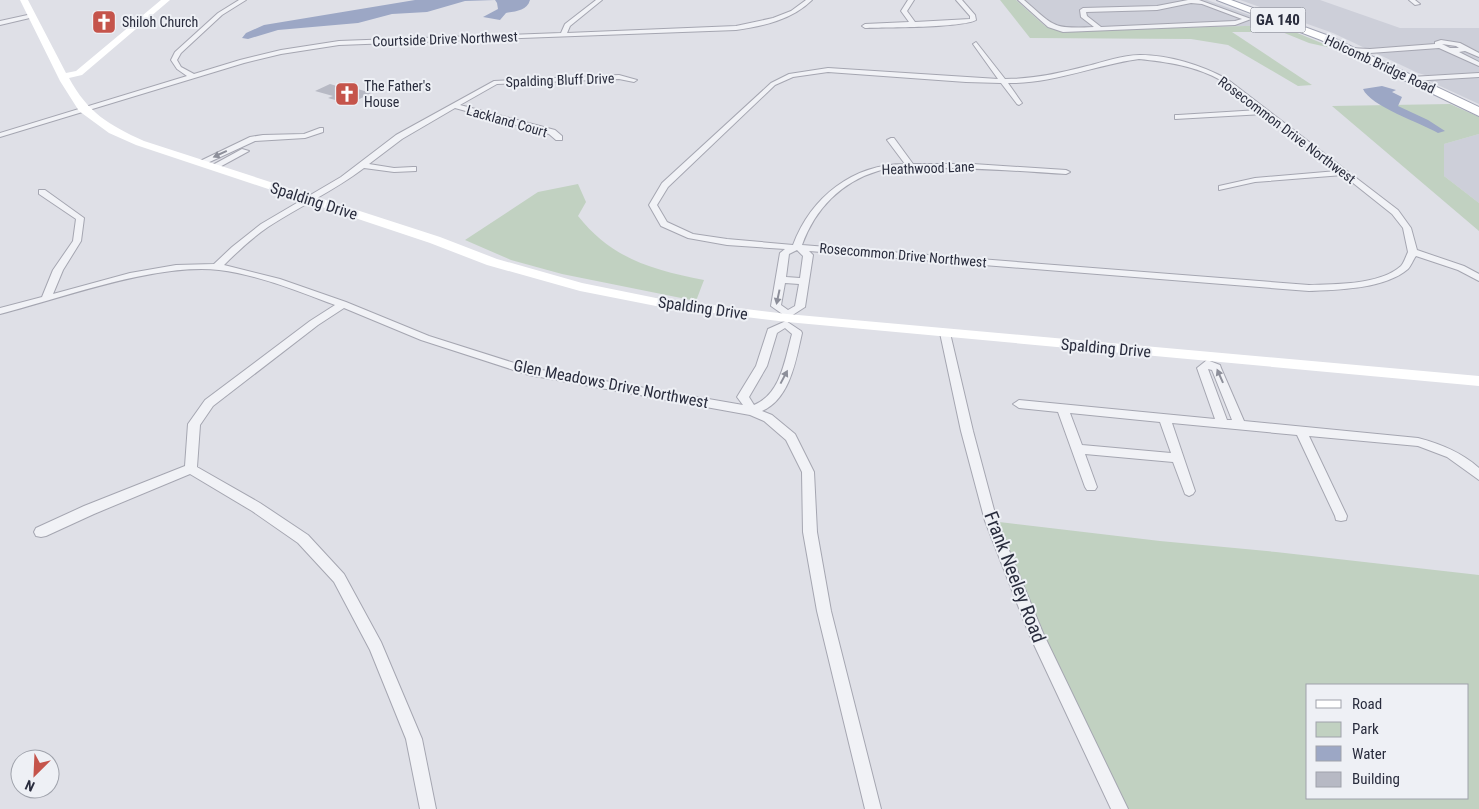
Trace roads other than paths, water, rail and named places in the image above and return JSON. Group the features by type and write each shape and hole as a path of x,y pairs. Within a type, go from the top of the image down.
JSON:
{"main road":[{"name":"Spalding Drive","path":"24,0 63,77 83,109 113,131 140,143 435,240 492,262 580,287 656,302 787,319 945,333 1206,361 1479,381"},
{"path":"63,77 79,73 166,0"},
{"name":"Holcomb Bridge Road","path":"1222,0 1298,27 1479,112"}],"street":[{"path":"193,76 179,68 174,60 178,52 220,14 243,0"},
{"path":"563,34 567,25 599,0"},
{"name":"Courtside Drive Northwest","path":"0,135 265,55 332,44 736,28 776,20 790,14 809,0"},
{"path":"911,0 904,12 914,25"},
{"path":"865,26 914,25 973,20 973,16 959,0"},
{"path":"1021,0 1050,26 1057,29 1100,29 1235,23 1248,20 1203,2 1191,1 1157,8 1083,10 1084,16 1100,29"},
{"path":"1157,8 1146,2 1161,0"},
{"path":"0,23 32,16"},
{"path":"1440,46 1437,43 1458,44 1479,56"},
{"path":"976,44 1019,103"},
{"path":"1349,50 1370,51 1440,46 1479,64"},
{"path":"1451,50 1464,48"},
{"name":"Rosecommon Drive Northwest","path":"1127,58 1155,59 1190,65 1213,73 1395,212 1408,228 1413,252 1405,268 1374,282 1349,288 1309,288 798,246 713,241 691,236 664,224 654,205 657,196 665,185 773,84 791,75 811,71 842,70 966,80 1004,81 1058,76 1127,58"},
{"path":"1411,79 1479,75"},
{"name":"Spalding Bluff Drive","path":"217,266 264,226 344,180 399,137 496,82 619,77 634,80"},
{"name":"Lackland Court","path":"455,106 552,132 559,138"},
{"path":"1178,117 1263,112"},
{"path":"200,163 252,139 304,136 320,130"},
{"path":"213,167 274,138"},
{"path":"891,140 911,166"},
{"name":"Heathwood Lane","path":"752,411 768,404 788,370 797,333 776,306 785,253 798,246 803,227 815,208 830,195 877,168 953,165 1004,166 1066,172"},
{"path":"363,166 394,170 413,170"},
{"path":"1222,188 1255,180 1344,173"},
{"path":"42,192 80,218 77,241 58,270 46,299"},
{"path":"752,411 744,397 762,366 771,341 772,330 800,307 808,254 798,246"},
{"path":"1413,252 1461,268 1479,278"},
{"name":"Glen Meadows Drive Northwest","path":"0,311 130,276 176,268 217,266 241,270 342,304 425,338 529,371 752,411 768,418 790,437 808,472 810,532 824,611 873,809"},
{"path":"781,280 805,282"},
{"path":"192,469 194,424 209,403 342,304"},
{"name":"Frank Neeley Road","path":"945,333 967,430 991,521 1036,634 1120,809"},
{"path":"1222,423 1202,368 1206,361 1216,368 1240,425"},
{"path":"1019,404 1427,444 1446,450 1479,475"},
{"path":"1063,409 1091,487"},
{"path":"1165,418 1189,491"},
{"path":"1301,431 1341,516"},
{"path":"1077,449 1178,458"},
{"path":"41,532 89,510 192,469"},
{"path":"192,469 256,507 303,539 339,578 376,647 414,739 428,809"}],"water":[{"path":"415,0 495,0 465,1 427,12 392,14 358,23 278,30 248,39 242,38 246,33 264,25"},
{"path":"495,0 530,0 529,4 524,8 506,13 500,20 483,17 498,9"},
{"path":"1382,86 1396,90 1392,92 1402,97 1398,106 1428,120 1445,131 1438,133 1385,108 1375,102 1363,89"}],"place":[{"name":"Shiloh Church","path":"104,22"},
{"name":"The Father's House","path":"347,94"}]}
